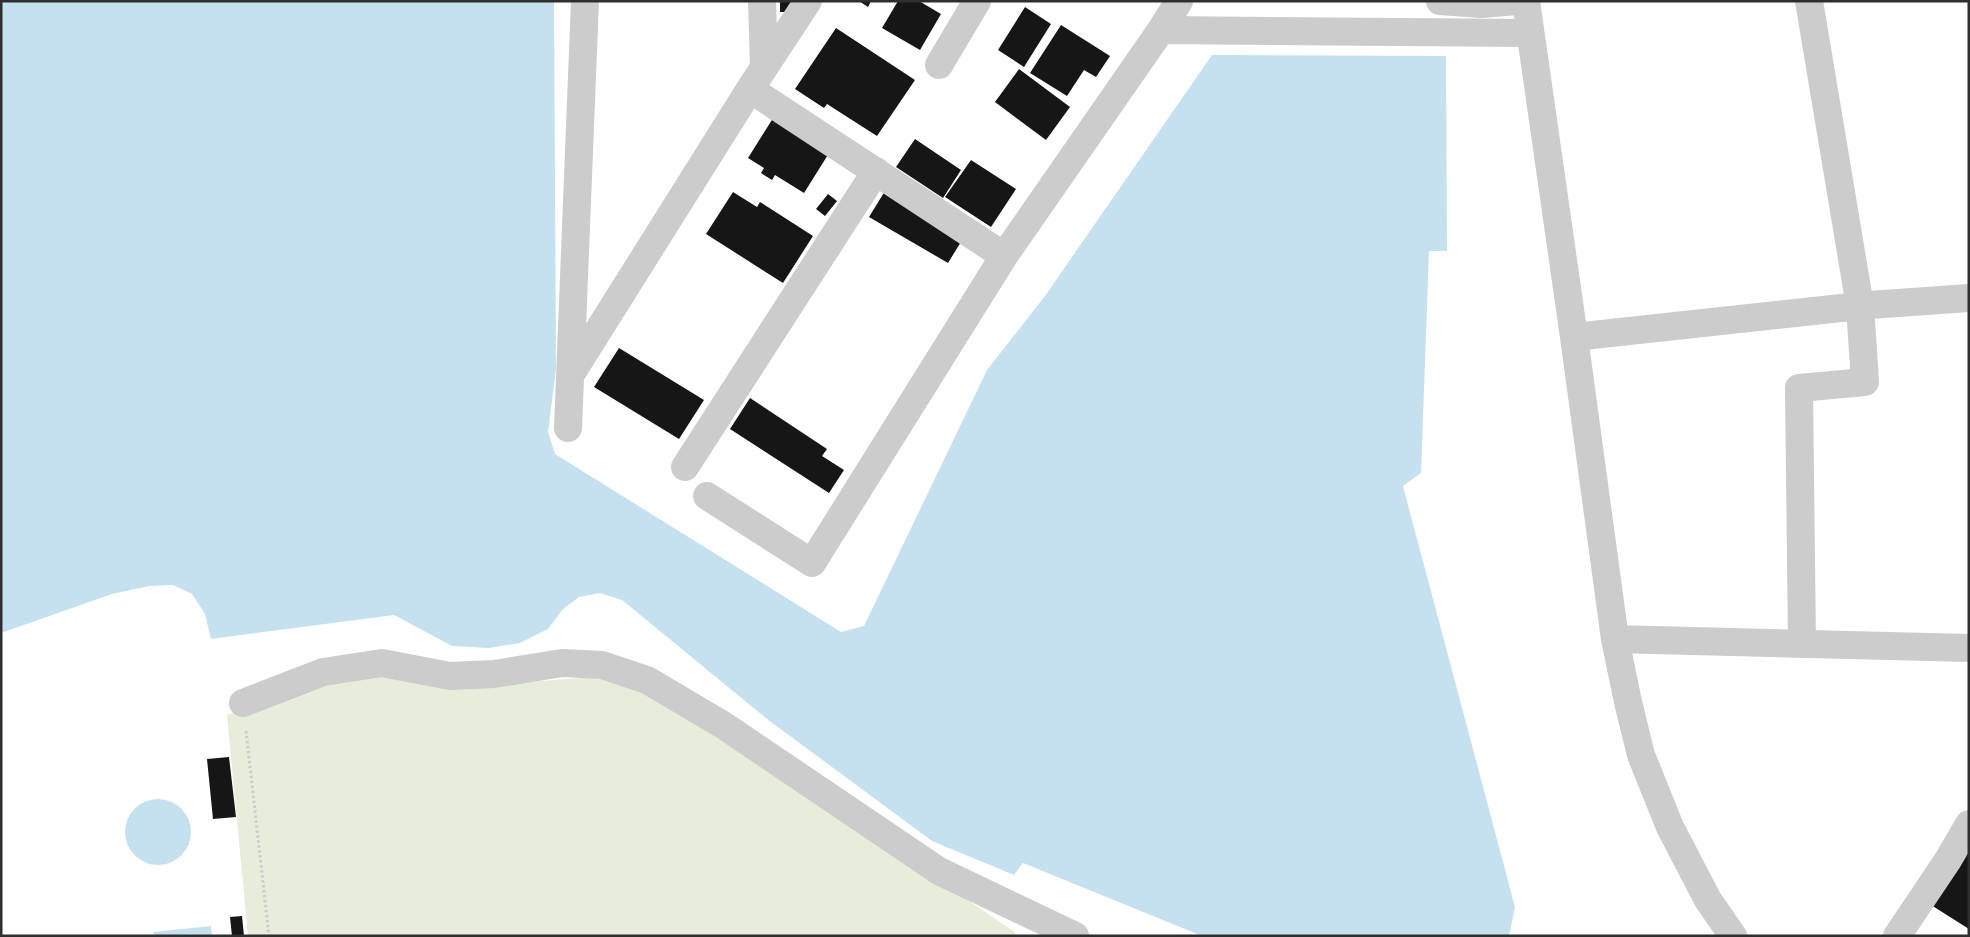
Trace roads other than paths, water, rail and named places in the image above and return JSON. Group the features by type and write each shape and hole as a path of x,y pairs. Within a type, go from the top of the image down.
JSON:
{"street":[{"path":"568,428 585,1"},
{"path":"757,78 762,1"},
{"path":"571,374 757,78 808,1"},
{"path":"939,65 977,1"},
{"path":"707,496 812,563 1004,256 1161,30 1179,1"},
{"path":"1440,1 1481,4 1517,1"},
{"path":"1526,1 1615,639 1641,755 1674,835 1708,900 1733,936"},
{"path":"1802,644 1799,388 1865,382 1860,306 1809,1"},
{"path":"1161,30 1530,33"},
{"path":"757,78 876,171 1004,256"},
{"path":"685,467 876,171"},
{"path":"1574,337 1860,306 1969,298"},
{"path":"1615,639 1969,648"},
{"path":"243,703 323,672 382,663 450,676 494,674 562,663 602,665 647,680 723,725 939,871 1075,936"},
{"path":"1898,936 1948,860 1969,824"}],"water":[{"path":"1,1 554,1 556,369 548,432 555,454 841,632 864,626 987,370 1045,296 1212,55 1446,56 1447,251 1429,251 1421,473 1403,486 1515,907 1509,936 1202,936 1023,863 1014,875 932,841 767,719 622,600 600,593 579,597 563,609 548,629 520,643 489,648 452,646 394,615 211,639 205,614 192,594 173,585 149,586 112,594 1,633"},
{"path":"158,799 171,802 181,809 188,819 191,832 188,845 181,855 171,862 158,865 145,862 135,855 128,845 125,832 128,819 135,809 145,802"},
{"path":"211,926 212,936 154,936 153,932"}]}
